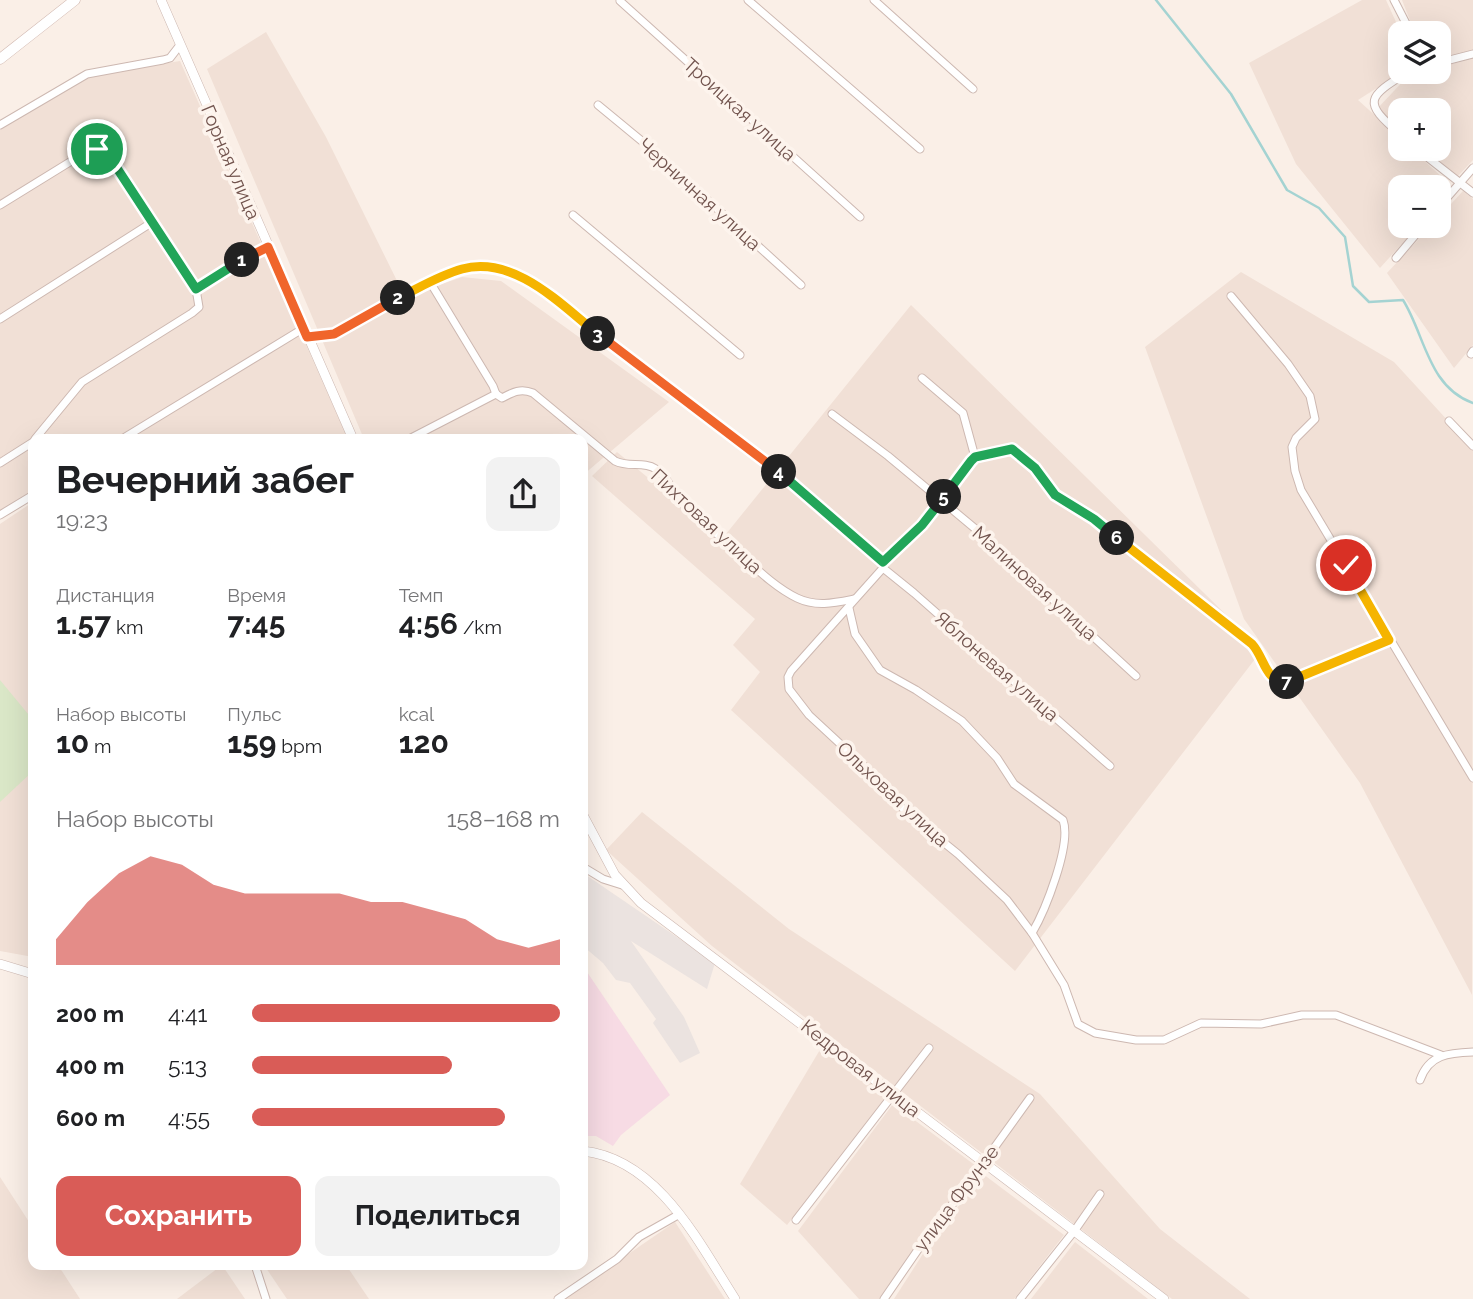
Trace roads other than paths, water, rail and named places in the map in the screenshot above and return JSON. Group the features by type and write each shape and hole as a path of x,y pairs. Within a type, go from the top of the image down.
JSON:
{"main road":[{"path":"0,59 75,0"}],"street":[{"name":"Горная улица","path":"161,0 352,434"},
{"path":"748,0 920,149"},
{"path":"874,0 973,89"},
{"path":"1394,0 1405,21"},
{"name":"Троицкая улица","path":"620,1 860,218"},
{"path":"0,125 81,76 170,58 180,45"},
{"path":"1451,60 1473,54"},
{"path":"1388,123 1373,105 1378,93 1391,84"},
{"name":"Черничная улица","path":"598,106 649,147 801,285"},
{"path":"0,205 86,152 103,151 111,159 196,289 199,303 192,313 82,382 39,434"},
{"path":"1432,161 1473,193"},
{"path":"1451,193 1473,168"},
{"path":"573,215 740,355"},
{"path":"0,319 151,223"},
{"path":"1395,258 1412,238"},
{"path":"196,289 243,259 268,247"},
{"name":"Яблоневая улица","path":"306,333 334,334 430,282 457,271 478,267 504,270 533,283 779,472 1110,766"},
{"path":"419,434 496,394 430,282"},
{"path":"1231,296 1288,364 1313,401 1315,419 1296,438 1292,447 1297,480 1389,640 1473,778"},
{"path":"131,434 306,333"},
{"path":"922,378 962,412 975,457"},
{"name":"Пихтовая улица","path":"496,394 502,398 525,390 533,393 582,434"},
{"name":"Малиновая улица","path":"832,414 978,531 1136,676"},
{"path":"1449,421 1473,446"},
{"name":"Пихтовая улица","path":"588,439 622,465 643,464 656,469 696,516 778,586 798,599 824,605 854,600"},
{"path":"0,463 28,444"},
{"path":"1032,933 1043,914 1060,858 1065,835 1063,820 1014,784 997,758 962,721 880,670 855,634 849,608 883,565 922,525 975,457 1012,449 1035,468 1055,495 1094,519 1252,644 1267,672 1276,680 1295,681 1389,640"},
{"path":"0,515 28,498"},
{"name":"Ольховая улица","path":"849,608 791,671 789,689 809,715 863,765 906,812 958,854 1007,900 1032,933 1064,985 1078,1024 1095,1032 1136,1040 1164,1040 1202,1023 1261,1024 1302,1015 1336,1015 1441,1055"},
{"name":"Кедровая улица","path":"588,825 622,885 657,916 750,983 1164,1299"},
{"path":"588,870 603,879 622,885"},
{"path":"0,964 28,972"},
{"path":"796,1220 929,1048"},
{"path":"1420,1080 1429,1063 1441,1055 1473,1052"},
{"name":"улица Фрунзе","path":"884,1299 1030,1098"},
{"path":"588,1152 603,1156 640,1174 678,1215 736,1299"},
{"path":"1020,1299 1100,1194"},
{"path":"558,1299 617,1259 639,1237 678,1215"},
{"path":"257,1270 266,1299"}],"waterway":[{"path":"1156,0 1231,94 1287,190 1319,208 1345,237 1353,286 1369,302 1403,300 1437,373 1446,385 1473,403"}]}
